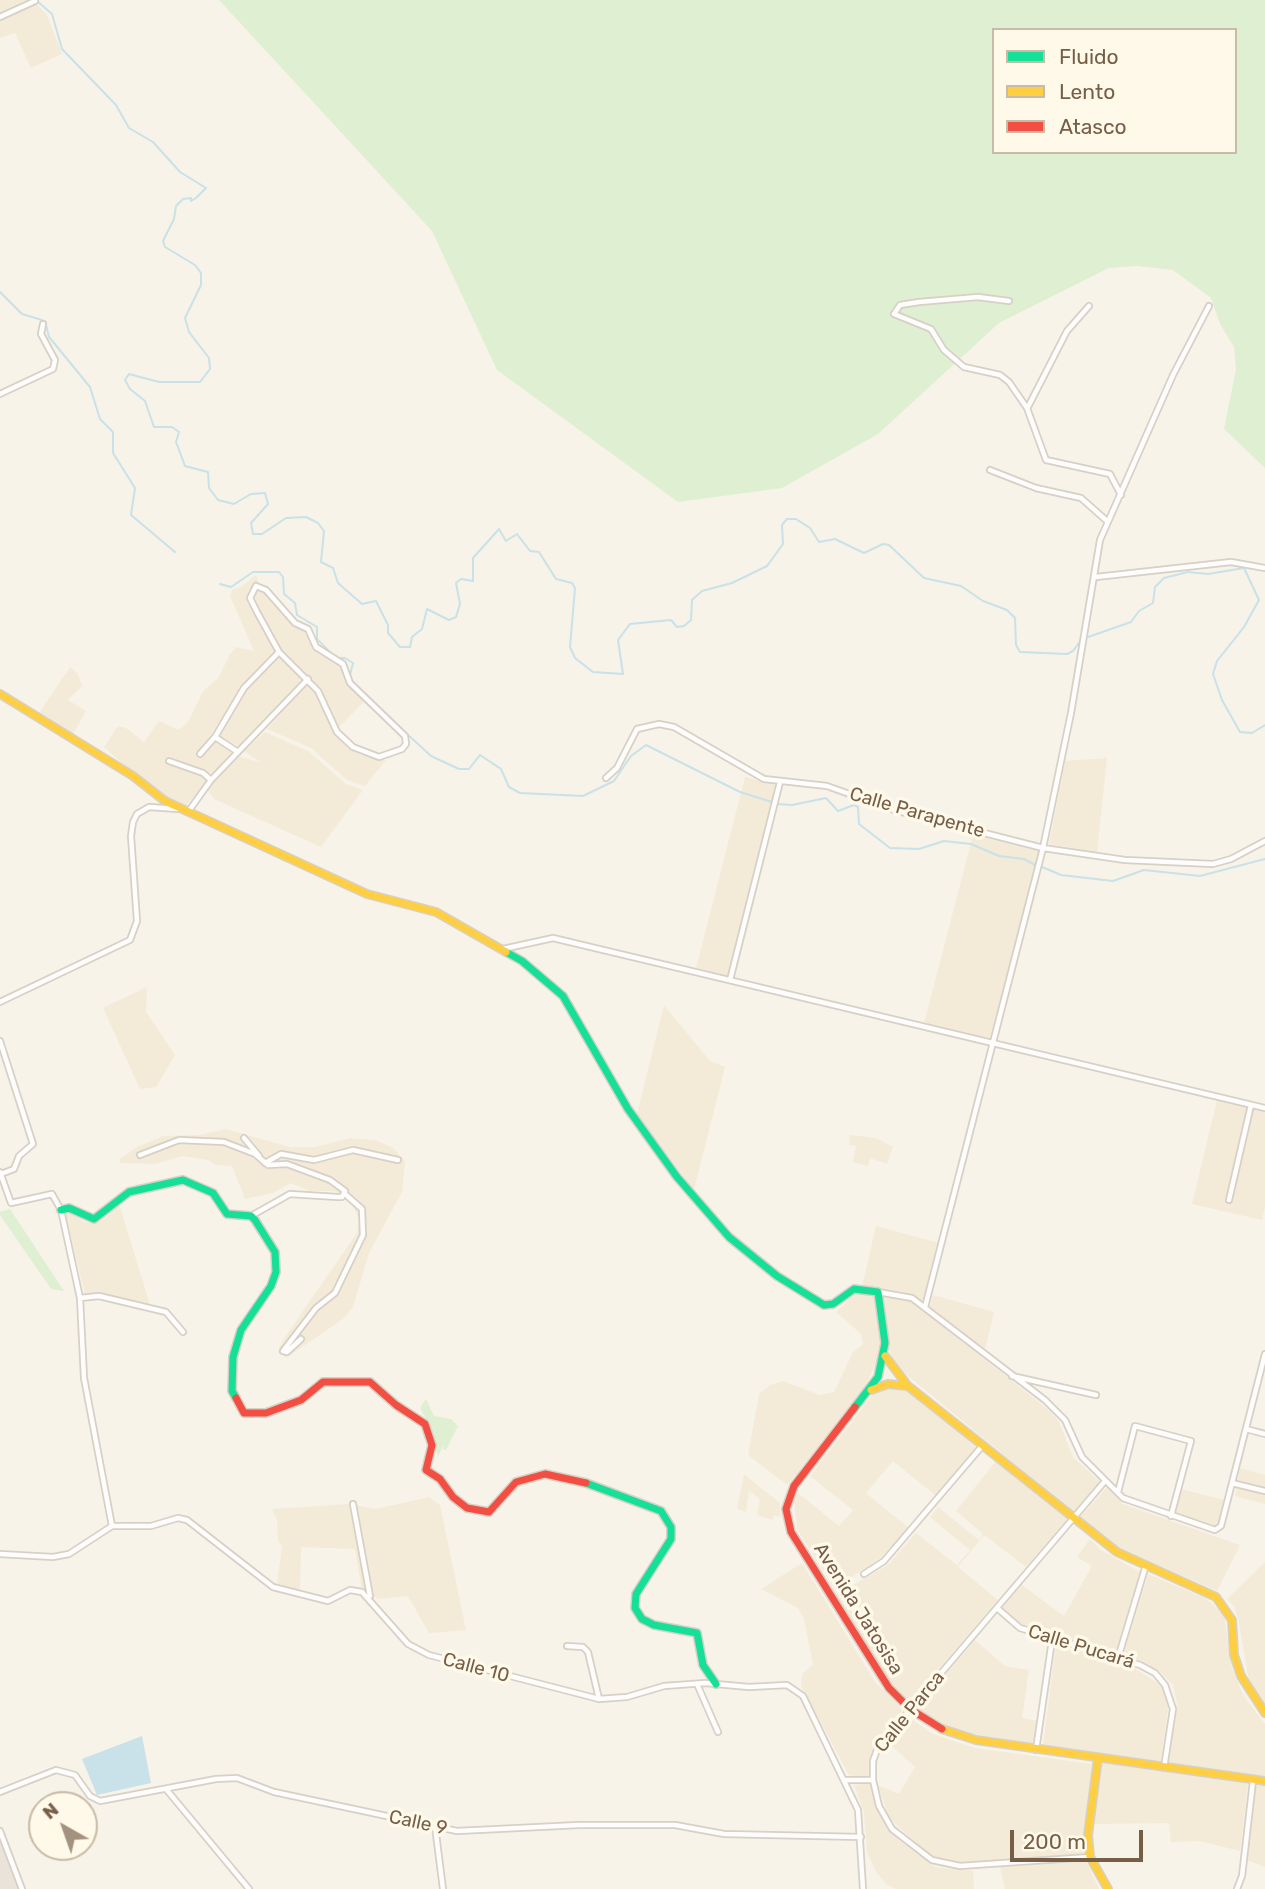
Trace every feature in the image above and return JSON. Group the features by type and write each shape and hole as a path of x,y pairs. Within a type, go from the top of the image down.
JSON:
{"street":[{"path":"0,16 35,1"},
{"path":"1009,301 978,297 919,302 900,305 894,314 931,329 944,350 964,367 1005,378 1027,408 1046,460 1110,474 1121,496"},
{"path":"1027,408 1067,331 1089,306"},
{"path":"925,1307 1043,848 1096,577 1100,540 1173,375 1209,306"},
{"path":"0,394 53,369 55,360 41,334 43,324"},
{"path":"990,470 1036,488 1081,498 1107,521"},
{"path":"1096,577 1231,562 1265,568"},
{"path":"256,586 265,590 295,623 308,629 316,647 343,664 349,683 405,736 405,746 379,757 353,747 337,732 318,691 279,652 250,598 256,586"},
{"path":"200,754 215,737 239,694 279,652"},
{"path":"185,811 211,780 308,680"},
{"path":"0,694 133,776 156,796 185,811 367,894 436,912 530,967 564,996 628,1109 677,1177 729,1237 777,1276 824,1305 833,1304 854,1289 907,1296 925,1307 1045,1400 1065,1420 1078,1451 1105,1481 1132,1503 1219,1529 1265,1353"},
{"name":"Calle Parapente","path":"606,778 617,768 638,730 659,724 685,733 756,775 780,782 827,786 894,810 1043,848 1125,860 1213,864 1231,859 1265,841"},
{"path":"215,737 238,752"},
{"path":"169,761 203,773 211,780"},
{"path":"730,980 780,782"},
{"path":"0,1002 130,940 136,921 131,836 133,822 137,814 149,807 185,811"},
{"path":"502,949 553,938 1265,1108"},
{"path":"0,1041 33,1144 19,1156 14,1170 0,1173 11,1203 52,1194 61,1210 80,1298 85,1378 111,1526"},
{"path":"1229,1200 1251,1105"},
{"path":"244,1138 265,1163 287,1164 330,1180 343,1188 345,1194 362,1209 363,1235 335,1293 316,1308 283,1351 301,1339"},
{"path":"140,1155 179,1140 224,1142 260,1157"},
{"path":"265,1163 281,1154 314,1160 353,1150 398,1160"},
{"path":"61,1210 69,1208 88,1219 94,1219 129,1192 183,1180 210,1190 227,1214 251,1216 293,1193 314,1198 345,1194"},
{"path":"251,1216 275,1252 276,1272 271,1286 241,1330 233,1357 232,1391 238,1407 244,1413 266,1413 300,1400 323,1382 370,1382 396,1405 425,1424 432,1445 425,1470 440,1479 453,1497 467,1508 489,1512 516,1482 545,1474 571,1478 654,1507 669,1520 671,1539 636,1594 635,1608 642,1619 654,1625 697,1633 701,1642 703,1665 716,1684"},
{"name":"Avenida Jatosisa","path":"878,1292 884,1354 878,1377 870,1391 794,1486 786,1509 791,1532 888,1688 910,1709 949,1734 1036,1751 1265,1781"},
{"path":"80,1298 99,1296 166,1312 183,1332"},
{"path":"884,1354 908,1385 1116,1552 1212,1594 1229,1611 1241,1676 1265,1713"},
{"path":"1012,1376 1096,1395"},
{"path":"870,1391 888,1384 908,1385"},
{"path":"1118,1493 1135,1426 1191,1441 1171,1516"},
{"path":"1246,1429 1265,1434"},
{"path":"864,1574 884,1562 982,1445"},
{"name":"Calle Parca","path":"1090,1857 960,1866 932,1860 892,1829 879,1806 873,1780 876,1750 1105,1481"},
{"path":"1232,1483 1265,1491"},
{"path":"0,1554 54,1557 69,1554 111,1526 150,1526 178,1518 187,1520 273,1587 328,1601 350,1590 370,1597 353,1504"},
{"path":"1118,1658 1146,1565"},
{"name":"Calle 10","path":"370,1597 387,1623 418,1652 599,1699 628,1697 664,1686 696,1684 749,1687 788,1685 797,1689 846,1780 858,1810 863,1889"},
{"name":"Calle Pucará","path":"997,1608 1020,1628 1052,1640 1118,1658 1155,1673 1171,1696 1173,1709 1164,1768"},
{"path":"1036,1751 1052,1640"},
{"path":"567,1646 583,1647 588,1652 599,1699"},
{"path":"696,1684 718,1732"},
{"path":"1098,1758 1088,1835 1090,1857 1108,1889"},
{"name":"Calle 9","path":"0,1792 62,1769 75,1775 90,1796 100,1801 237,1778 274,1792 463,1831 566,1825 675,1825 724,1834 861,1837"},
{"path":"846,1780 873,1780"},
{"path":"1237,1889 1242,1876 1253,1781"},
{"path":"166,1789 248,1889"},
{"path":"435,1826 443,1889"},
{"path":"0,1831 22,1889"}],"shaded area":[{"path":"0,0 33,0 47,15 62,54 31,68 15,33 0,38"},
{"path":"256,575 259,584 251,588 247,596 275,650 239,691 198,754 201,755 216,740 235,752 213,774 169,756 169,762 209,779 184,808 145,784 104,747 118,726 126,728 144,742 159,721 178,730 188,722 203,691 219,677 236,647 254,651 230,596 232,590 241,587"},
{"path":"261,590 293,625 305,629 316,650 343,668 349,686 365,701 337,729 318,687 281,651 260,616 253,594"},
{"path":"278,654 304,678 240,747 219,736 241,694"},
{"path":"70,667 78,674 82,686 68,700 86,711 72,736 37,716"},
{"path":"308,683 321,700 333,731 347,748 361,755 386,760 365,786 347,780 311,748 267,729"},
{"path":"265,732 308,751 346,784 363,790 321,847 214,799 207,790 238,756 262,763 244,751"},
{"path":"1107,758 1097,852 1049,844 1065,761"},
{"path":"745,777 779,785 731,977 696,968"},
{"path":"973,835 1039,851 990,1038 924,1023"},
{"path":"147,987 146,1012 175,1055 156,1087 140,1089 103,1008"},
{"path":"664,1005 710,1061 725,1067 694,1190 637,1114"},
{"path":"1217,1100 1265,1111 1265,1207 1262,1220 1192,1204"},
{"path":"226,1129 290,1147 315,1147 350,1138 375,1140 393,1148 405,1161 402,1192 369,1253 353,1307 343,1319 286,1358 278,1350 285,1337 357,1233 359,1219 352,1205 335,1191 310,1191 291,1183 273,1193 245,1199 232,1166 216,1165 208,1160 182,1156 155,1164 120,1163 120,1159 137,1147 163,1136 199,1135"},
{"path":"850,1135 876,1138 893,1147 887,1164 870,1158 868,1166 853,1162 856,1146 849,1145"},
{"path":"119,1204 151,1308 105,1294 85,1295 65,1212 70,1211 84,1222 95,1223 106,1218"},
{"path":"876,1226 939,1243 923,1301 904,1292 862,1287"},
{"path":"855,1294 877,1297 882,1351 862,1393 787,1485 748,1455 759,1394 770,1385 783,1381 820,1395 834,1392 853,1352 863,1344 861,1334 836,1312"},
{"path":"933,1295 994,1312 985,1349 930,1307"},
{"path":"884,1297 910,1300 1051,1412 1059,1422 1073,1457 1100,1482 1074,1513 896,1366 890,1353"},
{"path":"890,1386 908,1388 976,1448 936,1496 893,1461 866,1493 909,1528 880,1558 834,1589 797,1529 794,1501 798,1493 839,1526 853,1510 810,1476 873,1394"},
{"path":"997,1460 1068,1518 1026,1567 984,1535 958,1567 998,1600 909,1703 887,1679 837,1595 889,1564 916,1533 957,1565 970,1550 930,1517 938,1507 979,1540 983,1534 956,1511"},
{"path":"1240,1468 1265,1475 1265,1504 1235,1496"},
{"path":"744,1474 780,1503 780,1517 774,1515 773,1520 757,1515 760,1499 749,1491 746,1512 737,1509"},
{"path":"1107,1487 1123,1504 1240,1545 1217,1591 1120,1548 1080,1517"},
{"path":"1181,1489 1224,1500 1217,1528 1174,1515"},
{"path":"429,1497 440,1505 466,1630 429,1633 408,1596 378,1599 362,1590 355,1549 301,1547 300,1592 277,1583 282,1546 278,1541 277,1520 272,1509 348,1504 376,1509"},
{"path":"1090,1539 1101,1550 1140,1572 1115,1653 1022,1625 1001,1607 1022,1585 1064,1616 1092,1566 1077,1557"},
{"path":"1265,1562 1265,1706 1249,1681 1239,1623 1234,1606 1227,1599"},
{"path":"802,1563 875,1682 903,1710 877,1740 871,1754 869,1778 849,1775 801,1686 802,1674 813,1665 804,1619 798,1608 761,1589"},
{"path":"1148,1574 1205,1598 1224,1614 1231,1665 1243,1695 1265,1724 1265,1777 1168,1766 1177,1703 1173,1685 1159,1671 1123,1656"},
{"path":"975,1640 1005,1666 1029,1670 1022,1718 1038,1721 1034,1744 955,1731 917,1708"},
{"path":"1056,1644 1132,1667 1161,1685 1169,1703 1161,1761 1043,1745"},
{"path":"908,1717 933,1734 975,1748 1092,1764 1085,1854 960,1864 931,1856 889,1818 878,1785 899,1794 915,1767 887,1742"},
{"path":"1101,1761 1248,1784 1240,1851 1199,1841 1171,1842 1169,1823 1091,1824"},
{"path":"870,1783 878,1810 889,1830 935,1867 973,1871 974,1889 896,1889 887,1885 876,1872 867,1852 864,1813 854,1785"},
{"path":"1265,1785 1265,1867 1247,1860 1256,1786"},
{"path":"0,1839 19,1889 0,1889"},
{"path":"1086,1861 1099,1889 1005,1889 1000,1867"}],"green space":[{"path":"219,0 1265,0 1265,468 1224,429 1236,369 1234,347 1220,324 1211,298 1173,270 1137,266 1109,268 999,323 878,434 782,488 678,502 497,370 432,231"},
{"path":"10,1209 64,1291 51,1289 0,1215 0,1212"},
{"path":"426,1399 434,1416 451,1419 458,1426 446,1450 443,1449 444,1443 438,1457 432,1430 420,1408"}],"water":[{"path":"142,1736 151,1783 98,1795 82,1759"}],"waterway":[{"path":"37,1 52,14 62,49 116,105 129,128 153,142 180,172 206,188 196,198 191,201 191,198 183,199 176,206 174,219 163,241 165,247 195,265 201,273 201,285 185,318 189,332 209,358 210,369 200,382 159,382 129,374 125,380 130,389 145,401 154,427 172,427 179,432 176,442 185,466 208,472 209,488 218,500 234,504 251,494 265,493 268,504 251,523 253,534 262,534 286,518 306,517 318,523 324,531 321,562 333,568 338,583 362,604 376,601 388,625 388,633 400,647 410,647 412,637 422,629 427,609 449,620 456,617 460,604 456,583 461,579 473,581 473,558 499,529 506,541 517,534 530,551 539,552 556,579 572,583 575,588 570,647 575,658 593,672 623,674 618,640 630,624 671,620 677,627 684,626 691,620 692,600 702,591 732,583 767,566 783,544 782,525 787,519 796,519 810,528 819,542 835,539 864,553 883,544 889,545 924,578 961,586 983,601 1007,610 1015,618 1016,645 1020,652 1067,654 1073,651 1081,640"},
{"path":"0,292 22,314 42,320"},
{"path":"45,321 49,337 90,387 100,419 113,432 113,453 135,488 131,515 175,552"},
{"path":"1088,637 1131,622 1139,611 1153,603 1155,587 1164,578 1188,572 1208,574 1244,568 1259,600 1244,627 1217,661 1213,674 1222,700 1240,732 1252,733 1265,725"},
{"path":"220,584 231,587 253,572 279,572 283,577 284,594 295,603 297,615 317,627 317,639 332,654"},
{"path":"336,658 345,658 353,663 350,675 353,684"},
{"path":"393,721 431,756 459,769 469,769 480,755 501,769 509,787 520,793 583,796 614,781 631,756 646,745 740,792 772,802"},
{"path":"777,804 792,805 826,798 838,811 854,805 858,807 859,824 890,848 919,849 944,841 971,844 999,856 1024,859 1035,865"},
{"path":"1042,867 1061,875 1113,881 1144,870 1200,876 1265,859"}],"traffic: fast":[{"path":"506,952 522,961 563,996 628,1109 677,1177 729,1237 777,1276 824,1305 833,1304 854,1289 878,1292 885,1343 878,1377 855,1407"},
{"path":"61,1210 69,1208 94,1219 129,1192 183,1180 213,1193 227,1214 251,1216 255,1220 275,1252 276,1272 271,1286 241,1330 233,1357 232,1391 236,1398"},
{"path":"586,1483 661,1511 671,1527 671,1539 636,1594 635,1608 642,1619 654,1625 697,1633 703,1665 716,1684"}],"traffic: slow":[{"path":"0,694 133,776 165,801 367,894 436,912 506,952"},
{"path":"885,1356 908,1386 1117,1552 1216,1597 1232,1620 1234,1655 1241,1676 1265,1713"},
{"path":"871,1390 888,1384 908,1386"},
{"path":"942,1729 976,1740 1265,1781"},
{"path":"1098,1758 1088,1835 1090,1857 1108,1889"}],"traffic: jam":[{"path":"236,1398 244,1413 266,1413 301,1400 323,1382 370,1382 396,1405 425,1424 432,1445 426,1470 440,1479 453,1497 467,1508 489,1512 516,1482 545,1474 586,1483"},
{"path":"855,1407 794,1486 786,1509 791,1532 889,1688 910,1709 942,1729"}]}
